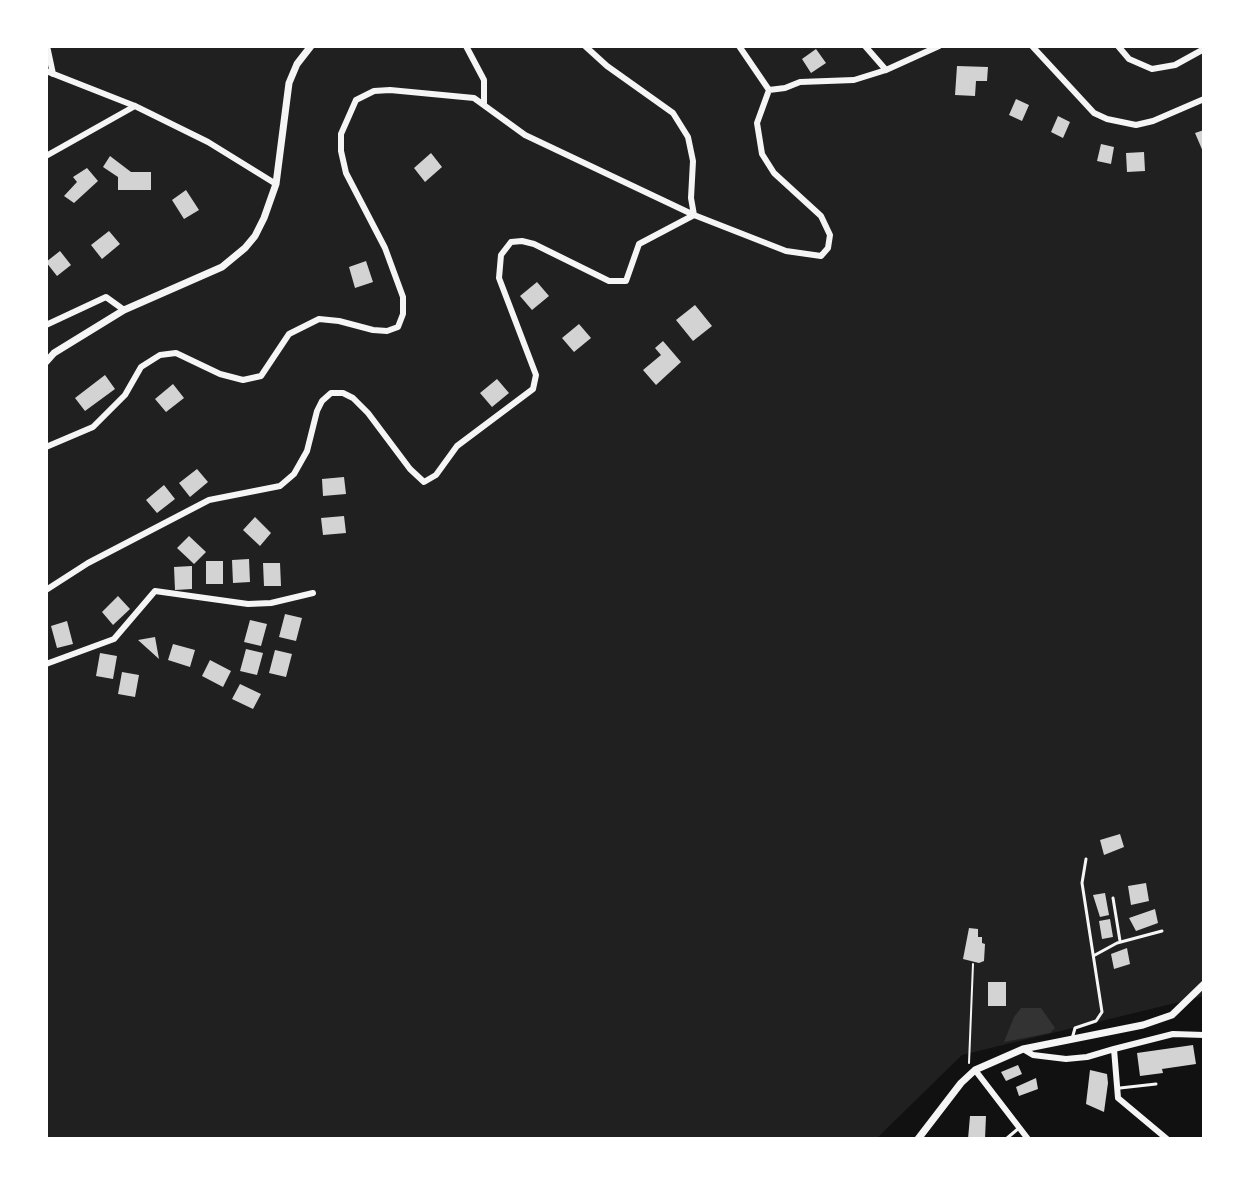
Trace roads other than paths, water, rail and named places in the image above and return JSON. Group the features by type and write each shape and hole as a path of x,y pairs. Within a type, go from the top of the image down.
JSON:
{"street":[{"path":"47,46 50,72 135,106 208,142 276,184"},
{"path":"46,362 54,353 124,310 222,267 245,248 259,227 276,184 289,83 297,64 311,46"},
{"path":"466,46 484,80 484,103"},
{"path":"585,46 607,66 673,113 688,137 693,161 691,198 694,215"},
{"path":"739,46 769,90"},
{"path":"865,46 886,70"},
{"path":"912,57 913,46"},
{"path":"769,90 800,82 854,80 886,70 939,46"},
{"path":"1032,46 1094,113 1107,119 1136,125 1204,99"},
{"path":"1118,46 1129,59 1152,69 1175,65 1204,49"},
{"path":"46,447 93,427 125,395 141,367 160,355 176,353 220,374 243,380 261,376 289,334 319,319 373,330 387,331 398,327 403,314 403,297 385,248 346,173 341,134 356,100 374,91 474,98 525,135 694,215 786,251 821,256 828,248 830,235 821,216 774,173 762,154 757,123 769,90"},
{"path":"46,156 135,106"},
{"path":"46,590 88,563 209,500 280,486 294,474 307,451 317,411 331,393 343,393 353,398 424,482 436,475 457,446 533,389 536,375 499,278 501,255 511,242 534,244 609,281 626,281 639,244 694,215"},
{"path":"46,325 106,297 124,310"},
{"path":"46,664 114,639 155,591 248,604 271,603 313,593"},
{"path":"918,1139 973,1072 1023,1049 1143,1025 1172,1015 1204,984"},
{"path":"1023,1049 1033,1055 1066,1059 1087,1057 1173,1034 1204,1035"},
{"path":"1114,1049 1118,1098 1167,1139"},
{"path":"973,1072 1028,1139"}],"lane":[{"path":"1072,1039 1075,1028 1096,1021 1102,1012 1082,883 1086,859"},
{"path":"1113,898 1120,942"},
{"path":"1095,956 1120,942 1162,931"},
{"path":"1116,1088 1156,1084"},
{"path":"1006,1139 1019,1128"}]}
